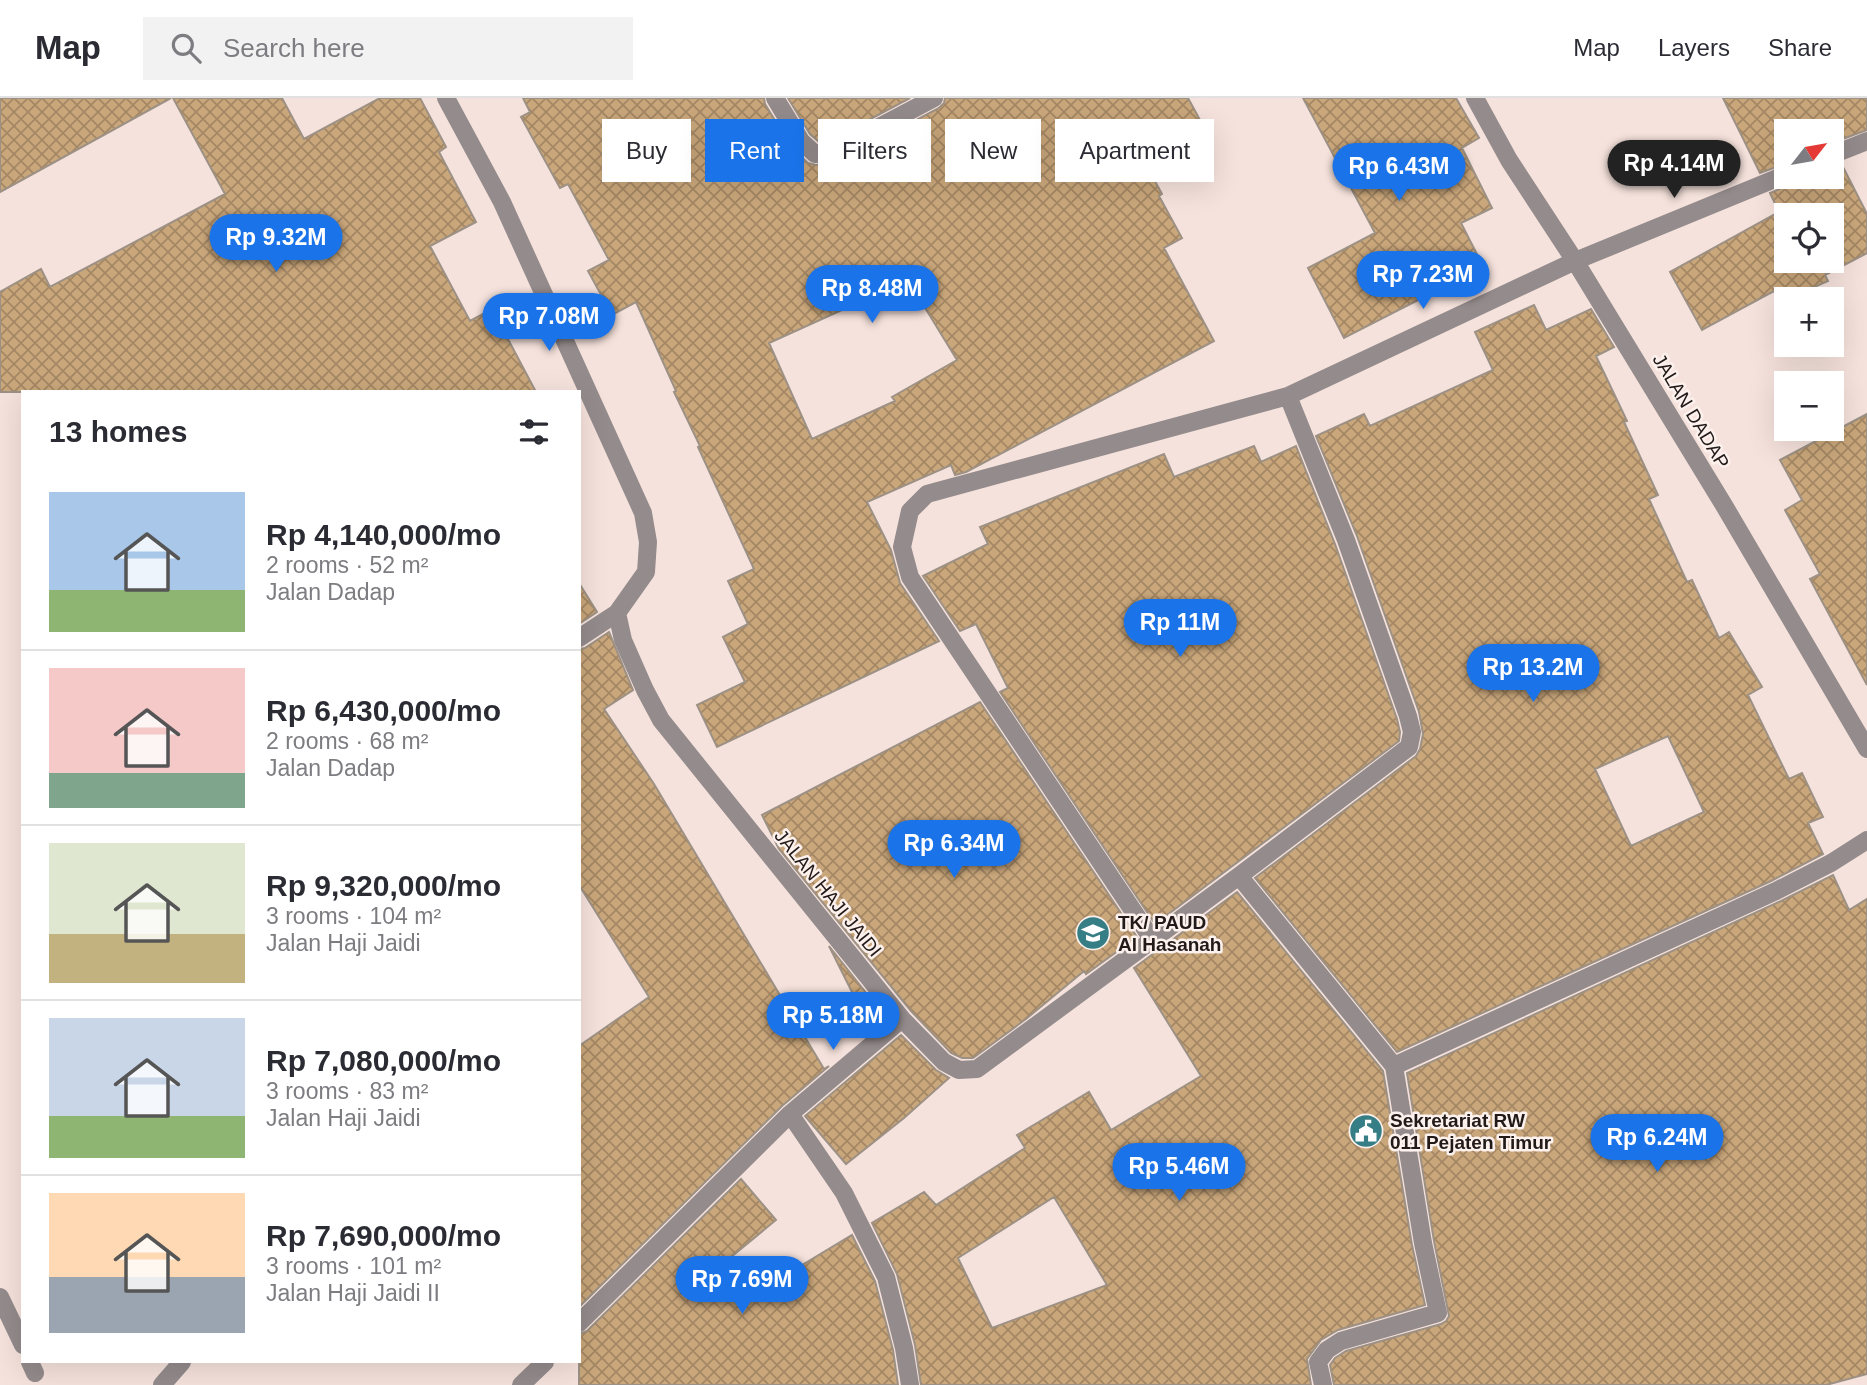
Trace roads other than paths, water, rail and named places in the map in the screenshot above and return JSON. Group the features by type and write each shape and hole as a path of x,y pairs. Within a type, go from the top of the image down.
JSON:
{"street":[{"path":"446,98 502,202 643,513 648,542 646,572 617,613 581,637"},
{"path":"775,98 801,141 815,154 832,152 934,98"},
{"name":"JALAN DADAP","path":"1475,98 1509,160 1575,261 1725,507 1867,749"},
{"path":"1844,150 1867,141"},
{"path":"1152,939 910,577 902,547 910,511 927,495 1288,396 1575,261 1774,179"},
{"name":"JALAN HAJI JAIDI","path":"617,613 623,640 661,720 902,1019 944,1062 959,1070 976,1069 1409,747 1412,732 1346,540 1288,396"},
{"path":"1394,1066 1776,891 1867,840"},
{"path":"1239,876 1394,1066 1423,1243 1438,1312 1341,1341 1326,1350 1318,1362 1323,1385"},
{"path":"581,1321 790,1114 902,1019"},
{"path":"790,1114 844,1193 887,1277 904,1348 909,1385"},
{"path":"0,1297 21,1341"},
{"path":"162,1385 181,1363"},
{"path":"521,1385 544,1363"}],"place":[{"name":"TK/ PAUD Al Hasanah","path":"1093,933"},
{"name":"Sekretariat RW 011 Pejaten Timur","path":"1366,1131"}]}
